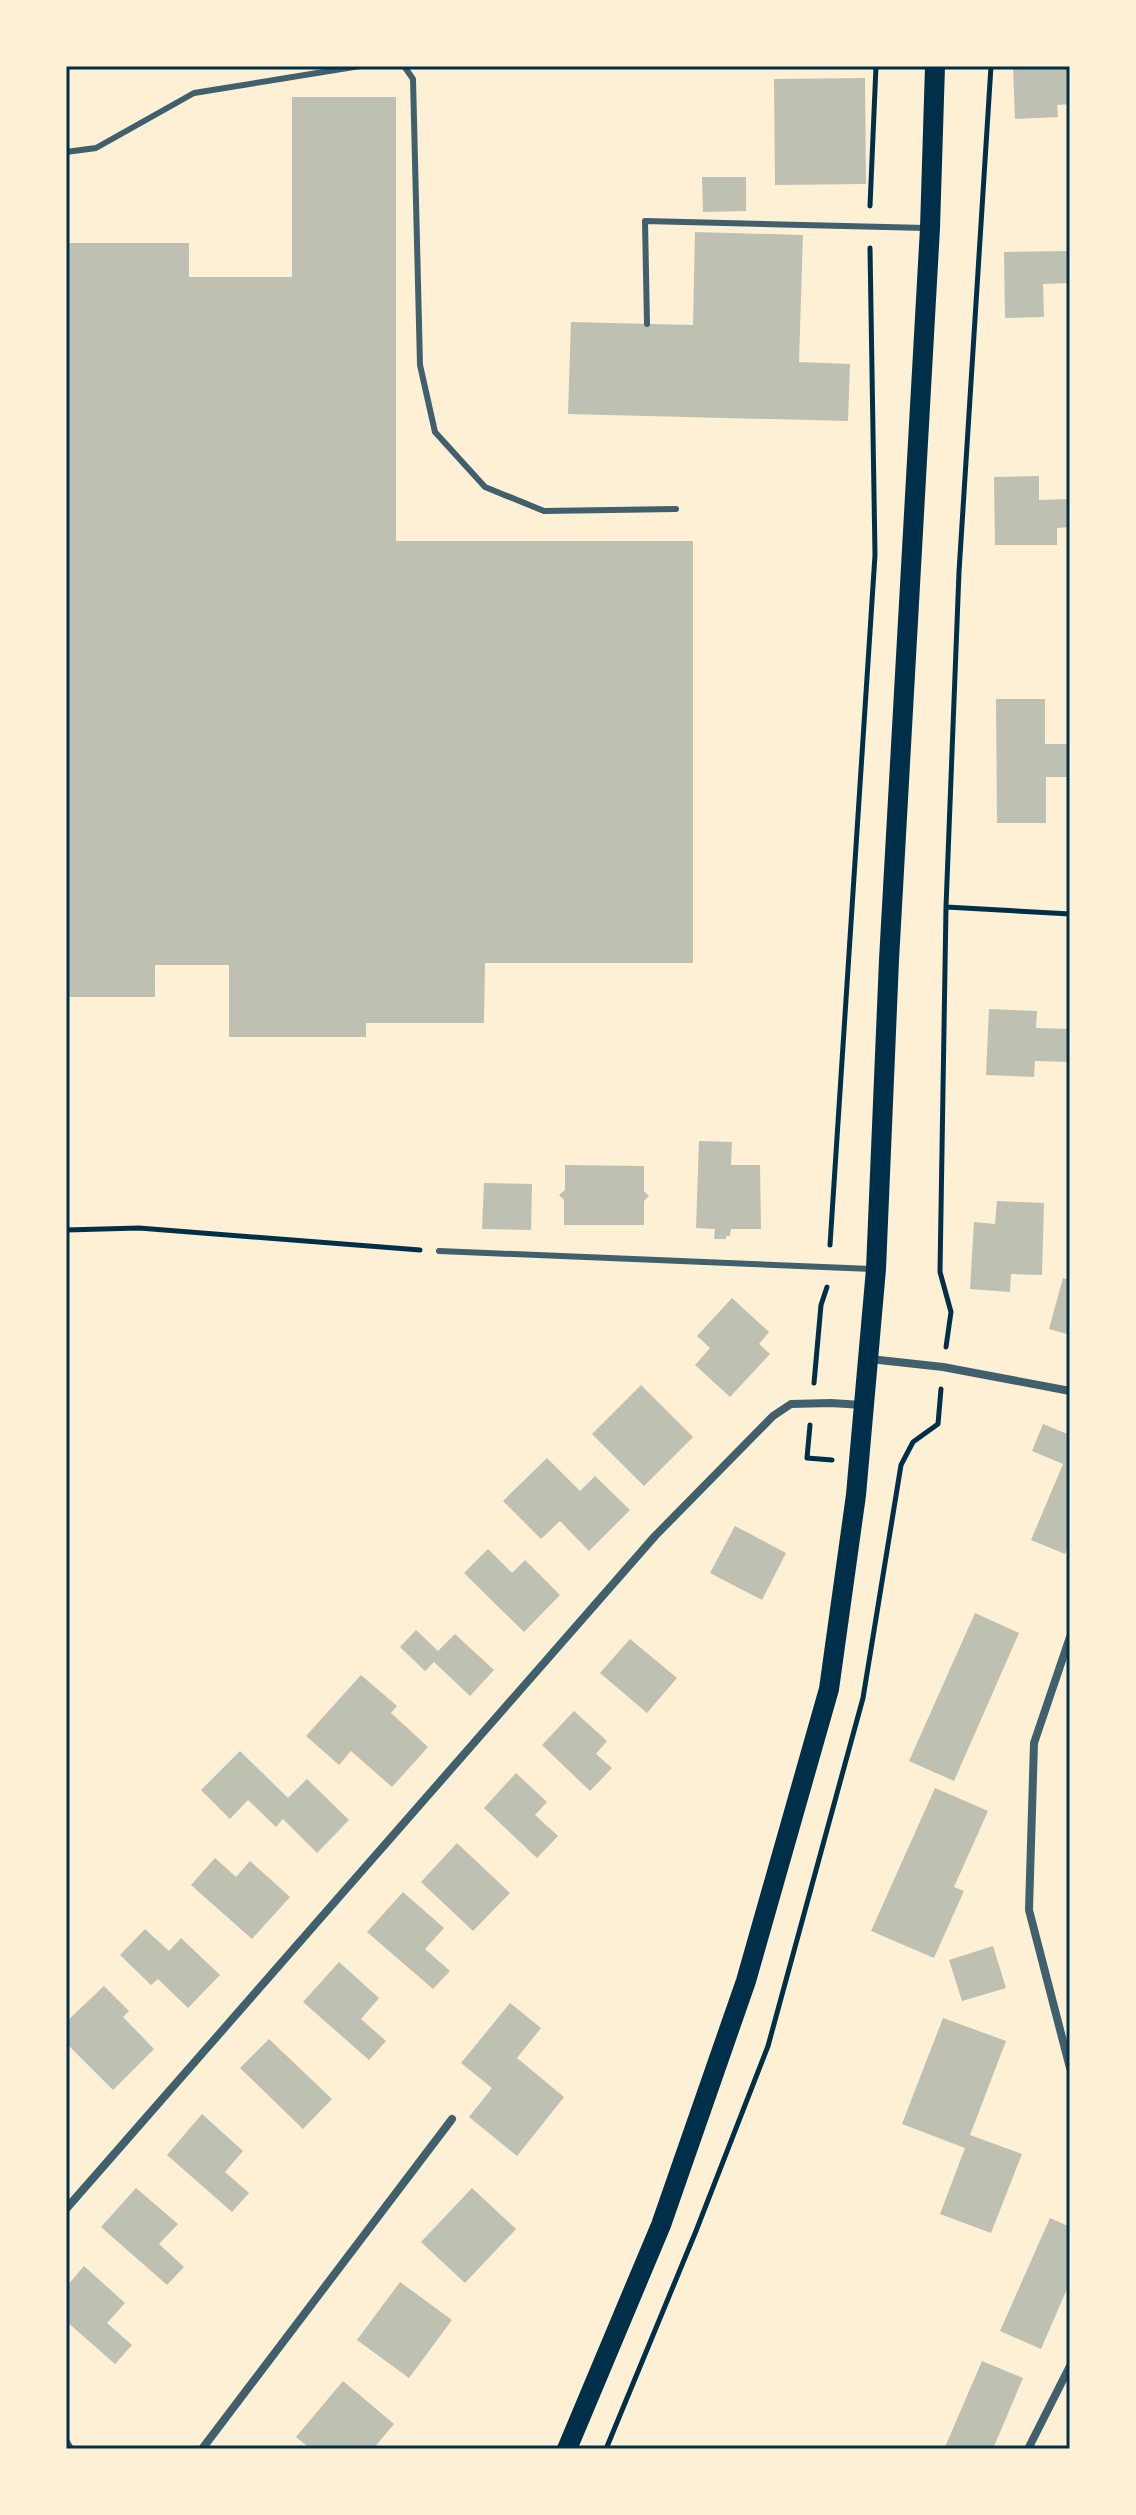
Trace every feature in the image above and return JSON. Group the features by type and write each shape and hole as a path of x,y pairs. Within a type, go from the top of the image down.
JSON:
{"main road":[{"path":"567,2449 661,2225 746,1981 829,1689 866,1406 876,1269 889,960 930,228 935,66"}],"street":[{"path":"870,1359 943,1367 1070,1391"},
{"path":"66,2209 655,1536 773,1416 791,1404 866,1406"},
{"path":"1070,1637 1034,1743 1029,1910 1070,2068"},
{"path":"202,2449 452,2119"},
{"path":"1028,2449 1070,2366"},
{"path":"66,2442 70,2449"}],"lane":[{"path":"66,152 96,148 194,93 360,66"},
{"path":"404,66 413,79 420,365 435,432 485,487 544,511 676,509"},
{"path":"647,324 645,221 930,228"},
{"path":"439,1251 876,1269"}],"path":[{"path":"830,1239 875,555 870,228 876,66"},
{"path":"943,1367 951,1312 940,1272 946,907 959,572 991,66"},
{"path":"946,907 1070,914"},
{"path":"66,1230 139,1228 439,1251"}],"building":[{"path":"1013,66 1070,66 1070,104 1057,105 1058,117 1015,119"},
{"path":"865,78 866,184 775,185 774,79"},
{"path":"292,97 396,97 396,541 693,541 693,963 485,963 484,1023 366,1023 366,1037 229,1037 229,965 155,965 155,997 66,997 66,243 189,243 189,277 292,277"},
{"path":"702,177 746,177 746,211 703,212"},
{"path":"695,232 803,235 799,362 850,364 848,421 568,414 571,322 693,325"},
{"path":"1070,251 1070,283 1043,284 1044,317 1005,318 1004,252"},
{"path":"1039,476 1039,500 1070,499 1070,527 1057,528 1057,545 995,545 994,477"},
{"path":"996,699 1045,699 1045,744 1070,744 1070,777 1046,777 1046,823 997,823"},
{"path":"989,1009 1037,1011 1036,1028 1070,1029 1070,1062 1035,1061 1034,1077 986,1075"},
{"path":"699,1141 732,1142 731,1165 760,1165 761,1229 731,1229 726,1239 714,1239 715,1229 696,1228"},
{"path":"565,1165 644,1166 644,1191 649,1196 644,1201 644,1225 564,1225 564,1200 559,1195 565,1190"},
{"path":"484,1183 532,1184 531,1230 482,1229"},
{"path":"997,1201 1044,1203 1042,1275 1011,1274 1010,1292 970,1289 974,1222 995,1224"},
{"path":"1063,1278 1070,1280 1070,1335 1049,1329"},
{"path":"732,1298 769,1332 759,1344 770,1354 730,1397 695,1365 710,1348 697,1336"},
{"path":"641,1385 693,1437 644,1486 592,1434"},
{"path":"1043,1424 1070,1435 1070,1542 1065,1554 1031,1540 1063,1464 1032,1451"},
{"path":"547,1458 580,1491 595,1476 630,1510 589,1551 560,1521 541,1539 503,1501"},
{"path":"735,1526 786,1553 762,1600 710,1573"},
{"path":"488,1549 512,1573 525,1560 560,1595 524,1632 464,1573"},
{"path":"975,1613 1019,1633 954,1781 909,1761"},
{"path":"416,1630 438,1651 455,1634 494,1670 470,1696 434,1662 425,1671 400,1647"},
{"path":"630,1639 677,1678 647,1713 600,1673"},
{"path":"361,1675 397,1706 391,1713 428,1747 392,1787 351,1751 339,1765 306,1736"},
{"path":"574,1711 607,1741 596,1754 612,1768 590,1791 542,1745"},
{"path":"240,1751 288,1798 307,1779 349,1820 317,1853 283,1819 276,1827 248,1800 230,1819 201,1790"},
{"path":"516,1773 547,1802 535,1815 558,1836 537,1858 484,1808"},
{"path":"935,1788 988,1811 954,1887 964,1891 934,1958 871,1931"},
{"path":"457,1843 510,1893 473,1931 421,1882"},
{"path":"215,1858 236,1877 250,1861 290,1897 252,1939 191,1885"},
{"path":"403,1892 444,1928 425,1949 450,1971 433,1989 367,1932"},
{"path":"145,1929 169,1951 181,1938 220,1975 188,2008 158,1979 151,1985 120,1955"},
{"path":"993,1946 1006,1988 962,2001 949,1960"},
{"path":"339,1962 379,1998 361,2019 386,2041 369,2060 303,2002"},
{"path":"104,1986 129,2011 123,2017 154,2049 113,2090 66,2043 66,2022"},
{"path":"510,2003 541,2028 517,2058 564,2097 517,2156 469,2117 492,2088 461,2063"},
{"path":"943,2018 1006,2041 970,2135 1022,2154 991,2233 940,2214 965,2148 902,2124"},
{"path":"269,2039 332,2099 303,2129 240,2068"},
{"path":"202,2114 243,2151 225,2172 249,2193 232,2212 167,2155"},
{"path":"136,2188 178,2224 159,2244 184,2267 167,2285 101,2227"},
{"path":"472,2188 516,2229 465,2283 421,2242"},
{"path":"1050,2218 1070,2227 1070,2282 1041,2349 1000,2331"},
{"path":"84,2266 125,2303 107,2323 132,2345 115,2364 66,2321 66,2287"},
{"path":"400,2282 452,2320 409,2378 357,2340"},
{"path":"982,2361 1023,2378 993,2449 949,2449 945,2447"},
{"path":"343,2381 394,2424 373,2449 311,2449 296,2437"}]}
